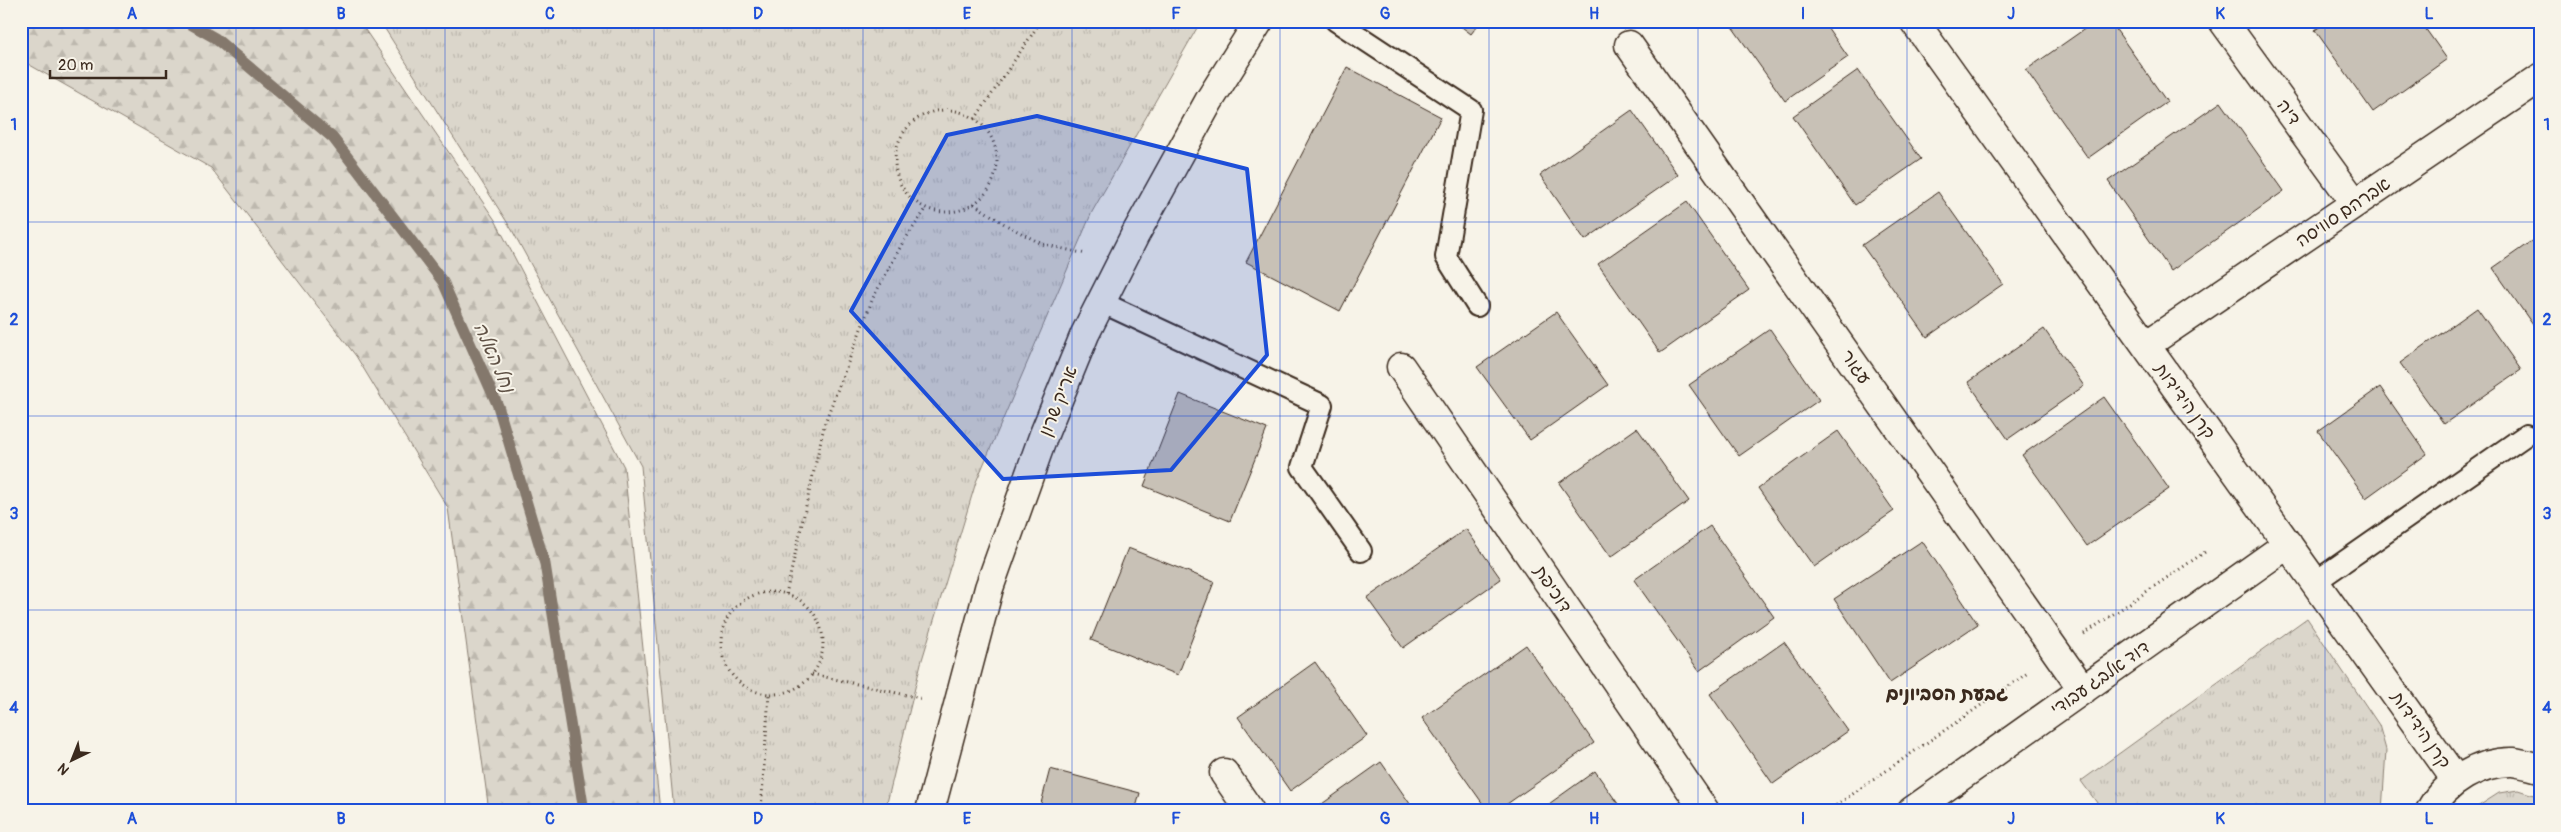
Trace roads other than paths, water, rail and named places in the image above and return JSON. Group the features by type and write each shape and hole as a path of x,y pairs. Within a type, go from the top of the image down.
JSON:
{"street":[{"name":"אריק שרון","path":"930,811 989,588 1044,434 1085,334 1122,261 1209,101 1259,21"},
{"name":"קרן הידידות","path":"1914,21 2456,780"},
{"name":"דיה","path":"2223,21 2355,203"},
{"name":"עגור","path":"1629,45 2083,690"},
{"name":"אברהם סוויסה","path":"2146,345 2540,78"},
{"name":"דוכיפת","path":"1402,367 1705,811"},
{"name":"דוד אלבג עבודי","path":"1912,811 2288,544"},
{"path":"2430,811 2434,802 2456,780 2483,766 2513,762 2540,768"},
{"path":"1224,773 1250,811"}],"lane":[{"path":"1336,21 1471,110 1446,257 1477,306"},
{"path":"1101,302 1322,406 1302,467 1361,551"},
{"path":"2315,582 2526,435"}],"waterway":[{"name":"נחל האלה","path":"185,21 215,38 333,138 443,282 498,406 545,564 584,811"}],"district":[{"name":"גבעת הסביונים","path":"1947,693"}]}
